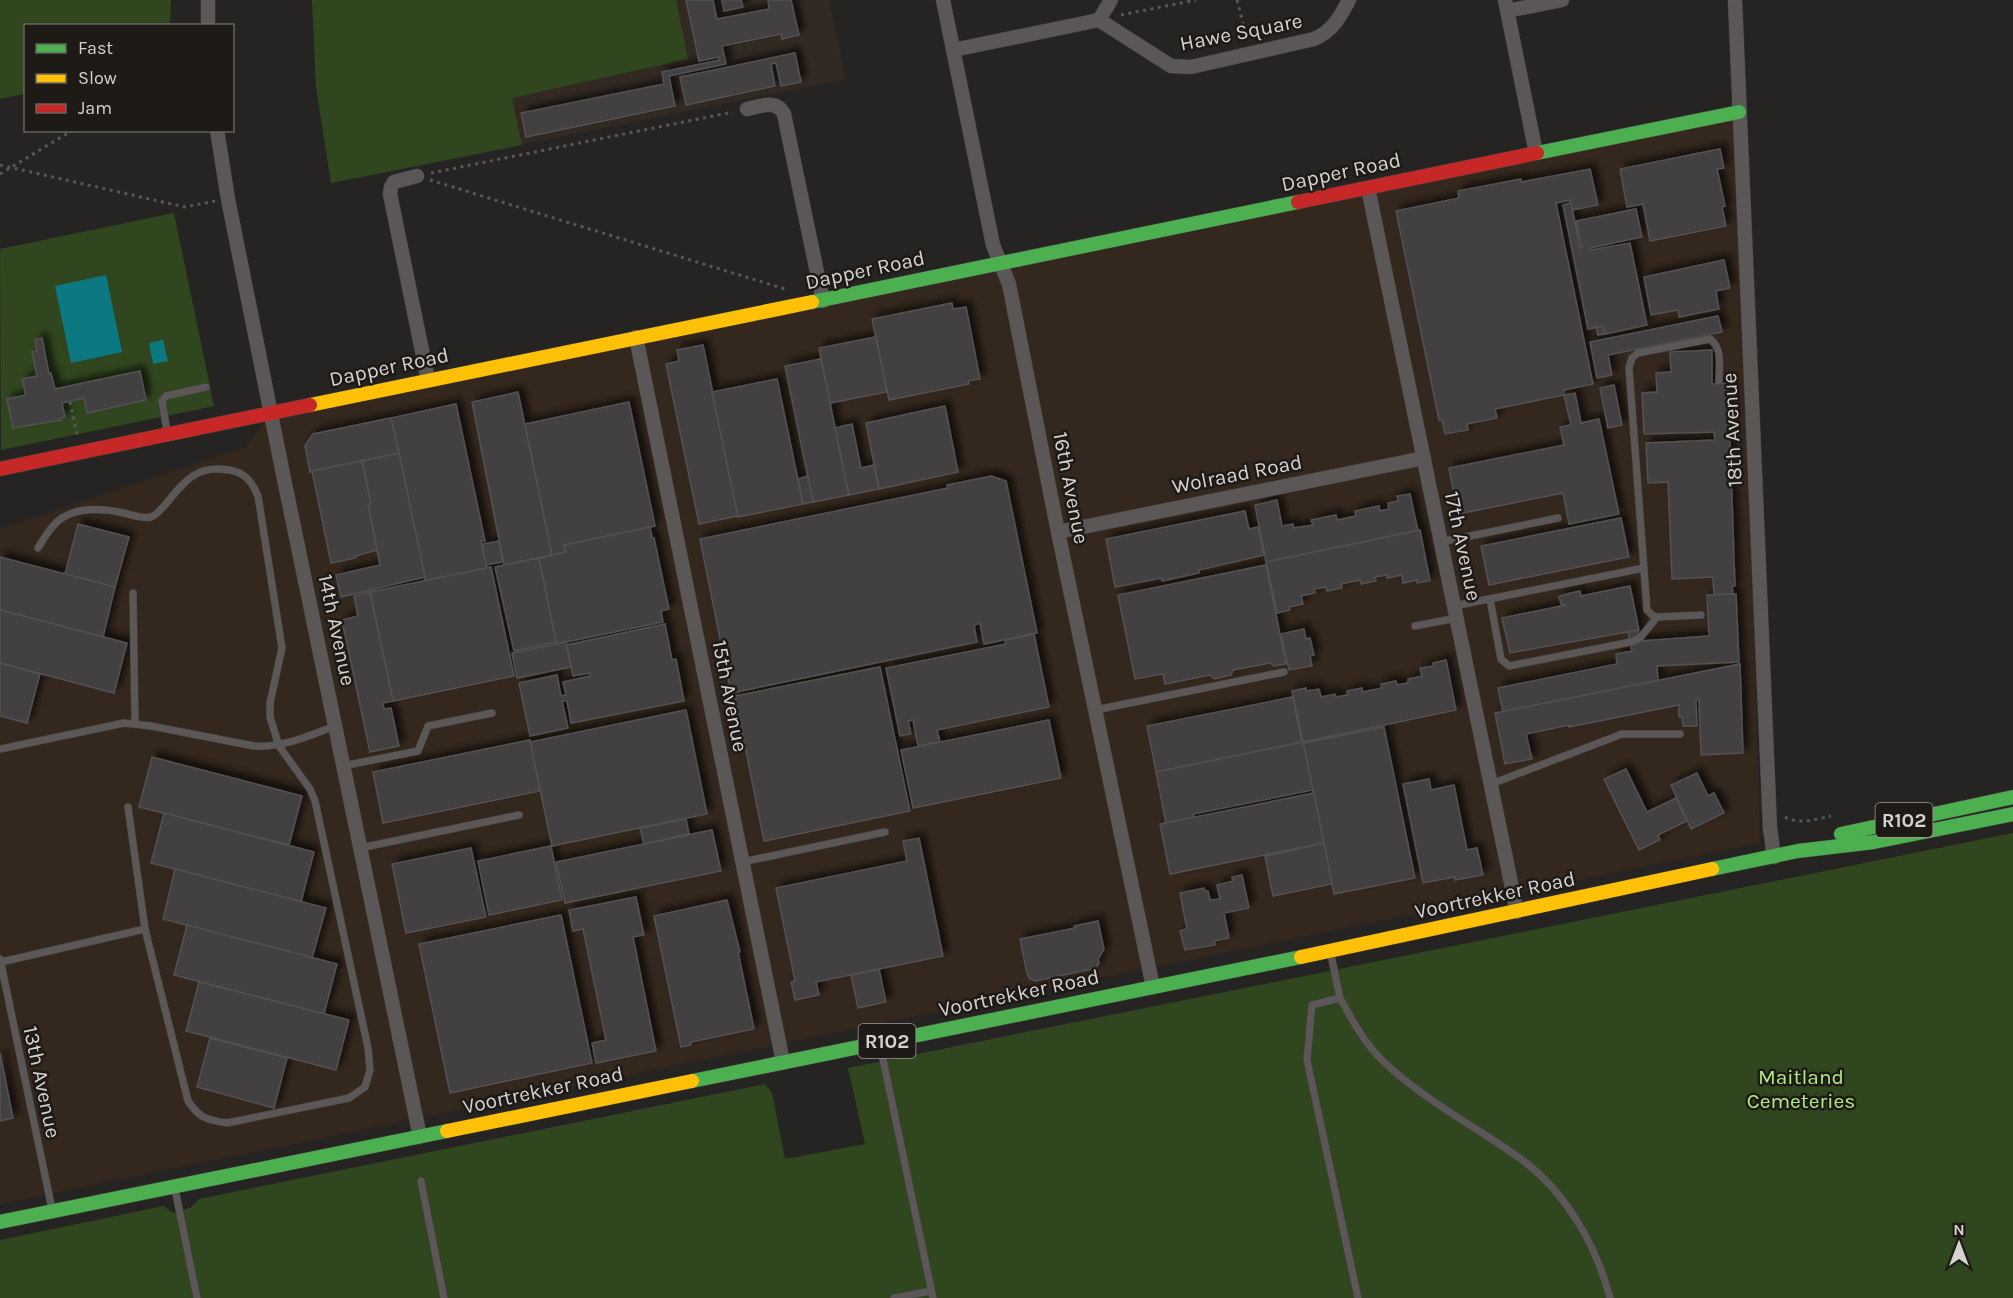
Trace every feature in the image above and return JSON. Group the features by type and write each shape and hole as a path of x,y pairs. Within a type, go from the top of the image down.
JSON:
{"main road":[{"name":"Dapper Road","path":"0,469 1739,112"},
{"name":"Voortrekker Road","path":"1798,851 1831,836 2013,797"},
{"name":"Voortrekker Road","path":"0,1222 1330,951 1798,851 1874,842 2013,814"}],"street":[{"path":"208,0 208,24"},
{"name":"16th Avenue","path":"943,0 993,245 1009,284 1153,987"},
{"path":"954,50 1099,20 1111,0"},
{"name":"Hawe Square","path":"1099,20 1172,66 1191,67 1314,39 1326,34 1336,24 1349,0"},
{"path":"1536,153 1506,5 1562,0"},
{"name":"18th Avenue","path":"1734,0 1769,820 1774,857"},
{"path":"747,109 775,105 781,108 784,114 823,301"},
{"name":"14th Avenue","path":"217,132 228,199 271,413 420,1137"},
{"path":"417,176 394,182 390,194 428,380"},
{"name":"17th Avenue","path":"1368,188 1517,912"},
{"name":"15th Avenue","path":"636,338 783,1062"},
{"name":"Wolraad Road","path":"1058,532 1424,458"}],"lane":[{"path":"1701,615 1657,617 1647,609 1629,368 1632,358 1638,353 1710,339 1716,343 1719,351 1719,381"},
{"path":"167,434 162,401 166,396 206,387"},
{"path":"38,548 53,525 70,515 92,509 103,509 151,517 185,481 204,470 219,468 235,471 252,483 258,496 282,648 270,703 270,717 279,746 310,789 315,801 368,1048 370,1070 365,1087 349,1098 227,1123 209,1120 195,1113 188,1101 145,929 128,807"},
{"path":"1441,542 1558,518"},
{"path":"1415,626 1490,599 1644,568"},
{"path":"133,593 135,723"},
{"path":"1490,599 1501,659 1509,666 1631,642 1640,638 1657,617"},
{"path":"1095,710 1284,672"},
{"path":"344,766 418,751 428,726 492,713"},
{"path":"0,748 124,723 271,747 335,726"},
{"path":"1491,784 1622,734 1680,734"},
{"path":"360,848 519,815"},
{"path":"742,862 885,832"},
{"path":"0,961 145,929"},
{"path":"1330,951 1340,998 1367,1042 1382,1060 1428,1100 1523,1161 1559,1195 1586,1236 1610,1298"},
{"name":"13th Avenue","path":"0,961 3,988 53,1212"},
{"path":"1340,998 1312,1005 1307,1060 1358,1298"},
{"path":"879,1042 932,1294 894,1298"},
{"path":"421,1181 444,1298"},
{"path":"174,1186 196,1298"}],"path":[{"path":"1099,20 1196,0"},
{"path":"1238,0 1251,53"},
{"path":"417,176 747,109"},
{"path":"0,174 70,132"},
{"path":"0,165 185,207 228,199"},
{"path":"417,176 789,290"},
{"path":"70,402 80,452"},
{"path":"1783,815 1790,820 1802,821 1832,816"}],"shaded area":[{"path":"312,0 829,0 846,79 331,183 316,87"},
{"path":"1739,112 1760,843 0,1204 0,529 246,447 271,413"}],"green space":[{"path":"0,0 171,0 170,24 24,24 24,94 0,99"},
{"path":"312,0 676,0 688,59 512,98 522,145 331,183 316,87"},
{"path":"174,213 214,406 1,450 0,249"},
{"name":"Maitland Cemeteries","path":"2013,833 2013,1298 0,1298 0,1240 164,1206 172,1213 190,1208 199,1199 765,1084 772,1093 785,1159 865,1144 848,1068"}],"water":[{"path":"106,275 122,352 71,363 55,286"},
{"path":"163,340 168,361 153,364 149,343"}],"building":[{"path":"686,0 713,0 717,19 769,9 768,0 791,0 799,35 782,39 781,34 722,46 726,64 669,76 675,106 526,137 521,113 664,84 662,72 720,60 719,57 699,61"},
{"path":"722,0 741,0 743,7 724,11"},
{"path":"795,53 801,82 781,86 776,63 771,64 775,86 686,105 680,77"},
{"path":"1720,149 1724,168 1717,169 1725,206 1722,207 1726,226 1650,241 1643,204 1627,207 1620,169"},
{"path":"1590,169 1598,205 1572,210 1570,200 1556,203 1593,384 1564,390 1564,395 1495,409 1497,418 1467,424 1468,430 1445,434 1442,420 1439,420 1396,211 1459,198 1458,191"},
{"path":"1571,203 1580,248 1582,247 1576,221 1636,209 1642,237 1590,248 1591,250 1630,243 1647,325 1605,334 1603,326 1588,329 1563,205"},
{"path":"1724,260 1730,288 1716,291 1719,309 1679,317 1678,310 1651,315 1644,277"},
{"path":"952,303 953,309 966,307 980,379 968,381 969,384 889,400 872,319"},
{"path":"1718,316 1722,332 1608,355 1612,375 1597,378 1590,342"},
{"path":"1603,326 1605,334 1598,335 1596,327"},
{"path":"876,337 887,392 830,403 819,348"},
{"path":"42,338 49,374 51,373 55,389 140,371 146,400 87,413 84,398 62,403 65,417 61,420 13,428 7,399 26,395 22,379 37,376 32,352 37,351 35,340"},
{"path":"703,345 738,516 699,524 666,364 679,361 677,350"},
{"path":"1712,350 1712,384 1728,383 1735,586 1732,586 1733,594 1714,595 1713,577 1672,579 1668,482 1648,483 1646,443 1715,440 1714,432 1644,434 1642,393 1657,392 1656,373 1671,372 1670,352"},
{"path":"821,359 849,495 813,502 785,366"},
{"path":"777,379 803,504 738,517 712,392"},
{"path":"1614,385 1622,425 1608,428 1600,388"},
{"path":"518,392 552,555 504,565 472,402"},
{"path":"1575,393 1581,423 1599,419 1619,514 1569,524 1563,493 1458,514 1449,468 1564,445 1560,427 1571,425 1564,395"},
{"path":"629,402 655,526 564,545 566,552 552,555 525,424"},
{"path":"456,404 485,541 481,541 487,569 425,581 391,418"},
{"path":"945,406 958,472 879,489 866,423"},
{"path":"391,418 399,453 310,472 305,446 313,434"},
{"path":"852,424 861,468 874,465 879,489 849,495 835,428"},
{"path":"399,453 425,577 341,597 336,575 380,565 362,461"},
{"path":"362,461 377,550 356,556 356,558 331,563 312,471"},
{"path":"808,476 813,502 803,504 798,479"},
{"path":"991,476 1006,481 1037,633 984,644 980,623 974,625 977,642 731,693 700,539 948,488 947,485"},
{"path":"1410,494 1418,531 1266,562 1255,505 1277,500 1282,526 1293,524 1294,528 1313,525 1311,520 1336,515 1337,520 1356,516 1355,511 1379,506 1380,511 1389,509 1388,503 1398,501 1397,496"},
{"path":"1245,511 1249,529 1258,527 1264,555 1162,581 1161,578 1115,587 1106,539"},
{"path":"1621,518 1629,557 1489,585 1481,546"},
{"path":"78,524 129,537 115,587 65,574"},
{"path":"650,527 669,609 661,611 663,622 556,644 539,558 566,552 564,545"},
{"path":"1420,530 1430,581 1417,583 1417,580 1403,583 1402,575 1387,578 1387,575 1375,577 1376,581 1361,584 1360,580 1341,584 1342,588 1327,591 1326,587 1314,589 1315,593 1301,596 1303,604 1277,613 1266,562"},
{"path":"499,541 503,562 486,565 482,544"},
{"path":"0,557 115,587 103,637 0,610"},
{"path":"539,558 556,642 514,651 495,567"},
{"path":"1266,565 1286,664 1274,666 1270,663 1233,670 1231,675 1214,679 1210,675 1165,684 1163,674 1135,679 1118,595"},
{"path":"491,567 514,676 393,701 370,592"},
{"path":"1630,586 1639,630 1510,653 1502,618 1566,605 1561,604 1559,597 1563,595 1580,591 1581,596"},
{"path":"370,592 393,701 383,703 384,709 391,708 399,746 370,752 342,620 358,616 354,596"},
{"path":"1736,594 1739,662 1657,666 1658,681 1503,712 1498,688 1617,664 1616,654 1632,651 1628,632 1638,630 1640,641 1709,636 1707,595"},
{"path":"0,610 127,643 114,693 0,663"},
{"path":"665,624 672,660 676,659 684,701 571,723 567,701 562,701 568,728 530,736 519,683 557,675 561,696 566,695 563,682 590,676 590,673 573,676 566,645"},
{"path":"1304,629 1306,639 1310,638 1314,655 1310,656 1312,666 1289,670 1281,634"},
{"path":"1034,634 1049,707 937,730 940,742 918,746 913,720 908,721 911,734 900,736 886,668 1006,644 1005,640"},
{"path":"566,642 571,667 517,678 512,653"},
{"path":"1446,660 1456,710 1303,742 1292,691 1306,688 1306,691 1319,689 1321,697 1335,694 1336,697 1348,695 1347,691 1362,688 1363,692 1382,688 1381,684 1396,681 1397,685 1408,683 1408,679 1422,676 1420,668 1434,666 1433,663"},
{"path":"0,663 40,674 27,723 0,716"},
{"path":"1740,664 1743,753 1701,755 1699,699 1696,700 1697,726 1683,726 1682,717 1679,717 1679,705 1569,727 1569,725 1526,734 1532,759 1505,764 1495,713"},
{"path":"880,667 910,811 764,841 735,696"},
{"path":"1293,697 1302,742 1156,772 1147,726"},
{"path":"686,710 707,814 552,846 530,742"},
{"path":"1049,720 1061,778 913,808 901,750"},
{"path":"1384,727 1415,878 1334,894 1303,743"},
{"path":"530,740 540,791 383,823 373,772"},
{"path":"1303,742 1313,790 1193,814 1194,817 1166,823 1156,772"},
{"path":"152,757 302,796 289,845 139,807"},
{"path":"1626,769 1647,812 1676,798 1687,821 1658,835 1660,840 1639,850 1604,779"},
{"path":"1697,773 1708,796 1714,793 1724,813 1691,829 1671,785"},
{"path":"1429,779 1431,790 1454,785 1467,850 1477,848 1483,875 1423,883 1403,784"},
{"path":"1314,793 1324,843 1170,874 1160,824"},
{"path":"164,813 314,852 301,902 151,863"},
{"path":"686,819 689,834 644,844 640,828"},
{"path":"712,830 721,871 565,903 556,862"},
{"path":"919,838 943,956 816,982 819,995 795,1000 791,982 795,981 776,888 907,861 903,841"},
{"path":"1324,843 1332,884 1273,896 1265,856"},
{"path":"551,846 562,900 489,915 478,861"},
{"path":"471,848 486,917 406,933 392,864"},
{"path":"175,869 326,908 312,958 163,919"},
{"path":"1242,875 1249,908 1224,913 1229,938 1214,941 1215,945 1185,950 1180,931 1187,929 1180,893 1204,888 1208,891 1210,900 1220,899 1217,885 1233,881 1232,877"},
{"path":"636,897 644,935 633,937 656,1051 596,1063 592,1043 606,1040 583,929 573,931 569,910"},
{"path":"727,900 740,952 738,952 754,1029 691,1042 691,1045 681,1047 654,916"},
{"path":"561,915 592,1063 450,1093 419,944"},
{"path":"1098,921 1104,949 1096,968 1036,981 1030,979 1020,939"},
{"path":"187,925 337,964 324,1014 174,975"},
{"path":"879,969 886,1002 858,1008 851,975"},
{"path":"199,982 349,1020 336,1070 186,1031"},
{"path":"210,1038 287,1058 274,1108 197,1087"},
{"path":"0,1053 13,1118 0,1121"}],"traffic: fast":[{"path":"1537,153 1739,112"},
{"path":"812,302 1298,202"},
{"path":"1841,834 2013,797"},
{"path":"1712,869 1798,851 1874,842 2013,814"},
{"path":"692,1081 1301,957"},
{"path":"0,1222 447,1131"}],"traffic: slow":[{"path":"310,405 812,302"},
{"path":"1301,957 1712,869"},
{"path":"447,1131 692,1081"}],"traffic: jam":[{"path":"1298,202 1537,153"},
{"path":"0,469 310,405"}]}
